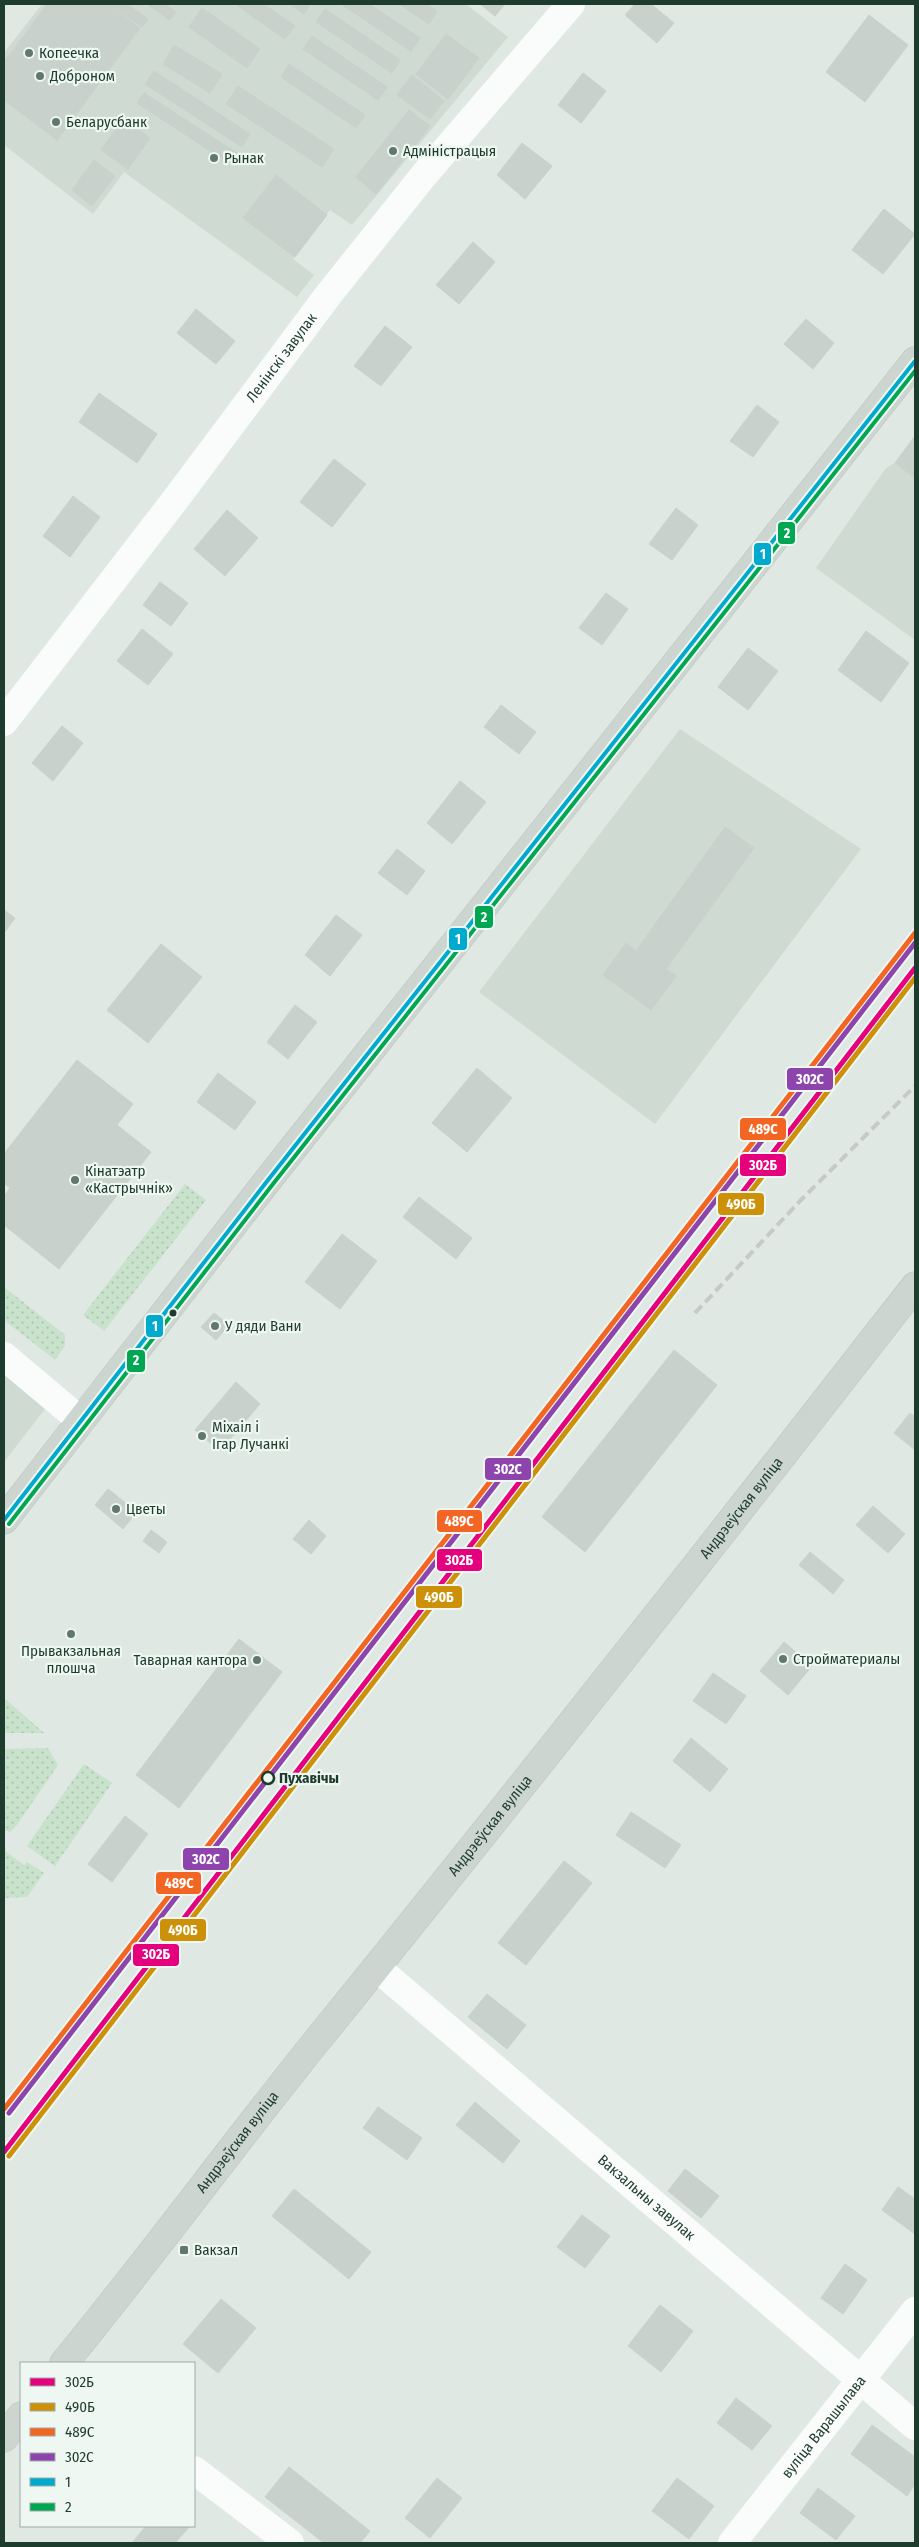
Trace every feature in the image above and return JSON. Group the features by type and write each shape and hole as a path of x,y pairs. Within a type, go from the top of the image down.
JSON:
{"main road":[{"path":"4,1520 268,1180 915,361"},
{"name":"Андрэеўская вуліца","path":"65,2362 130,2282 314,2045 686,1581 915,1286"},
{"path":"4,2438 20,2417"}],"street":[{"name":"Ленінскі завулак","path":"4,722 175,500 329,294 424,175 571,4"},
{"path":"4,1356 81,1421"},
{"name":"Вакзальны завулак","path":"377,1968 915,2426"},
{"name":"вуліца Варашылава","path":"732,2543 915,2311"},
{"path":"195,2471 290,2543"}],"shaded area":[{"name":"Рынак","path":"42,4 466,4 508,37 352,225 330,210 293,259 314,275 297,297 124,172 93,214 4,145 4,53"},
{"path":"895,463 915,478 915,640 816,568 886,468"},
{"path":"680,729 861,849 655,1124 479,992"},
{"path":"4,1375 45,1409 4,1462"}],"green space":[{"path":"185,1184 206,1200 104,1331 83,1315"},
{"path":"4,1287 65,1335 65,1346 55,1360 4,1320"},
{"path":"4,1698 44,1733 4,1733"},
{"path":"48,1748 58,1765 17,1825 10,1832 4,1830 4,1749"},
{"path":"84,1764 112,1783 55,1866 27,1846"},
{"path":"4,1847 5,1851 24,1865 27,1862 44,1873 27,1897 4,1898"}],"building":[{"path":"47,4 108,4 140,28 94,90 23,37"},
{"path":"110,4 127,4 148,19 142,27"},
{"path":"147,4 165,4 176,12 170,20"},
{"path":"235,4 264,4 295,26 285,39"},
{"path":"290,4 311,4 304,14"},
{"path":"341,4 369,4 420,38 411,51"},
{"path":"399,4 427,4 437,11 429,24"},
{"path":"480,4 505,4 495,16"},
{"path":"635,4 651,4 674,23 657,43 625,15"},
{"path":"202,8 260,49 247,68 189,27"},
{"path":"325,9 400,60 392,73 316,22"},
{"path":"869,15 908,45 865,102 826,72"},
{"path":"446,34 479,58 448,99 416,74"},
{"path":"312,36 387,87 378,100 303,49"},
{"name":"Доброном","path":"23,37 94,90 57,140 4,100 4,62"},
{"path":"174,45 222,74 210,93 163,64"},
{"path":"289,64 365,115 356,128 281,77"},
{"path":"154,71 250,134 242,147 145,84"},
{"path":"583,73 606,91 581,123 558,105"},
{"path":"412,75 444,101 430,119 397,95"},
{"path":"238,86 334,149 322,167 226,104"},
{"path":"144,93 237,153 230,164 137,103"},
{"name":"Адміністрацыя","path":"409,110 430,126 376,194 356,177"},
{"path":"123,119 150,138 128,169 101,150"},
{"path":"522,143 552,166 525,199 497,175"},
{"path":"94,160 115,176 92,206 72,190"},
{"path":"276,175 327,215 295,257 243,218"},
{"path":"884,209 915,234 883,274 852,250"},
{"path":"473,242 495,262 459,304 436,285"},
{"path":"196,309 235,341 216,364 177,333"},
{"path":"806,319 834,343 813,369 784,344"},
{"path":"385,326 412,347 381,386 354,366"},
{"path":"99,393 157,434 137,463 79,422"},
{"path":"757,405 779,422 753,457 730,441"},
{"path":"915,436 915,478 895,463"},
{"path":"334,459 366,484 332,527 300,502"},
{"path":"73,496 100,517 70,557 43,536"},
{"path":"676,508 698,525 672,560 649,544"},
{"path":"227,510 258,538 225,576 194,549"},
{"path":"160,582 188,603 171,626 143,605"},
{"path":"606,593 628,609 602,645 579,628"},
{"path":"142,629 173,654 148,685 117,661"},
{"path":"866,631 909,663 881,702 838,670"},
{"path":"748,648 778,671 748,710 718,687"},
{"path":"501,705 536,732 519,754 484,727"},
{"path":"62,726 83,743 53,781 32,763"},
{"path":"460,781 486,802 452,844 427,823"},
{"path":"725,827 754,848 666,969 676,976 651,1010 603,975 626,943 636,951"},
{"path":"397,849 425,871 407,895 378,873"},
{"path":"4,910 15,918 4,933"},
{"path":"336,915 362,935 330,976 305,955"},
{"path":"161,944 202,977 148,1043 107,1010"},
{"path":"295,1005 317,1022 288,1059 267,1042"},
{"path":"77,1060 133,1104 117,1125 151,1152 59,1269 4,1225 4,1196 10,1188 4,1183 4,1154"},
{"path":"477,1068 512,1098 467,1152 432,1123"},
{"path":"218,1073 256,1102 235,1130 197,1102"},
{"path":"419,1197 472,1238 456,1259 403,1217"},
{"path":"342,1234 377,1261 340,1309 305,1282"},
{"name":"У дяди Вани","path":"214,1313 229,1325 216,1340 201,1327"},
{"path":"674,1350 717,1385 585,1552 542,1517"},
{"path":"236,1382 260,1404 220,1451 195,1430"},
{"path":"910,1413 915,1417 915,1450 894,1433"},
{"name":"Цветы","path":"108,1489 137,1512 123,1529 95,1505"},
{"path":"873,1506 905,1534 888,1553 856,1525"},
{"path":"309,1520 326,1536 311,1554 293,1539"},
{"path":"151,1530 167,1542 159,1553 143,1541"},
{"path":"810,1552 844,1580 833,1594 799,1565"},
{"path":"239,1639 282,1672 179,1808 136,1775"},
{"path":"784,1642 812,1666 788,1695 760,1671"},
{"path":"713,1673 746,1696 726,1724 693,1701"},
{"path":"691,1738 728,1769 710,1792 673,1761"},
{"path":"631,1812 681,1845 665,1868 616,1835"},
{"path":"125,1816 148,1834 112,1882 88,1864"},
{"path":"564,1861 592,1883 526,1965 498,1943"},
{"path":"487,1994 526,2025 507,2049 468,2017"},
{"path":"475,2102 520,2141 503,2163 456,2125"},
{"path":"378,2107 422,2138 407,2160 363,2128"},
{"path":"685,2169 719,2196 701,2218 668,2191"},
{"path":"898,2187 915,2199 915,2234 882,2210"},
{"path":"294,2189 371,2252 349,2279 272,2216"},
{"path":"582,2215 610,2236 585,2268 557,2247"},
{"path":"845,2264 867,2280 843,2314 821,2298"},
{"path":"221,2299 256,2328 218,2373 183,2344"},
{"path":"660,2305 693,2331 661,2372 628,2346"},
{"path":"736,2398 772,2426 752,2450 717,2423"},
{"path":"872,2425 915,2457 915,2484 907,2496 851,2454"},
{"path":"289,2467 370,2531 360,2543 324,2543 265,2497"},
{"path":"437,2478 462,2498 430,2538 405,2518"},
{"path":"677,2478 714,2506 689,2539 652,2511"},
{"path":"818,2488 855,2516 836,2540 800,2513"},
{"path":"145,2527 189,2527 175,2543 132,2543"}],"railway":[{"path":"695,1313 800,1201 915,1086"}],"transit line":[{"name":"1","path":"4,1520 268,1180 915,361"},
{"name":"2","path":"9,1524 273,1184 915,371"},
{"name":"489С","path":"4,2109 915,933"},
{"name":"302С","path":"9,2113 915,943"},
{"name":"302Б","path":"4,2152 915,968"},
{"name":"490Б","path":"9,2156 915,978"}],"place":[{"name":"Копеечка","path":"29,53"},
{"name":"Доброном","path":"40,76"},
{"name":"Беларусбанк","path":"56,122"},
{"name":"Адміністрацыя","path":"393,151"},
{"name":"Рынак","path":"214,158"},
{"name":"Кінатэатр «Кастрычнік»","path":"75,1180"},
{"name":"У дяди Вани","path":"215,1326"},
{"name":"Міхаіл і Ігар Лучанкі","path":"202,1436"},
{"name":"Цветы","path":"116,1509"},
{"name":"Прывакзальная плошча","path":"71,1634"},
{"name":"Стройматериалы","path":"783,1659"},
{"name":"Таварная кантора","path":"257,1660"},
{"name":"Пухавічы","path":"268,1778"},
{"name":"Вакзал","path":"184,2250"}]}
